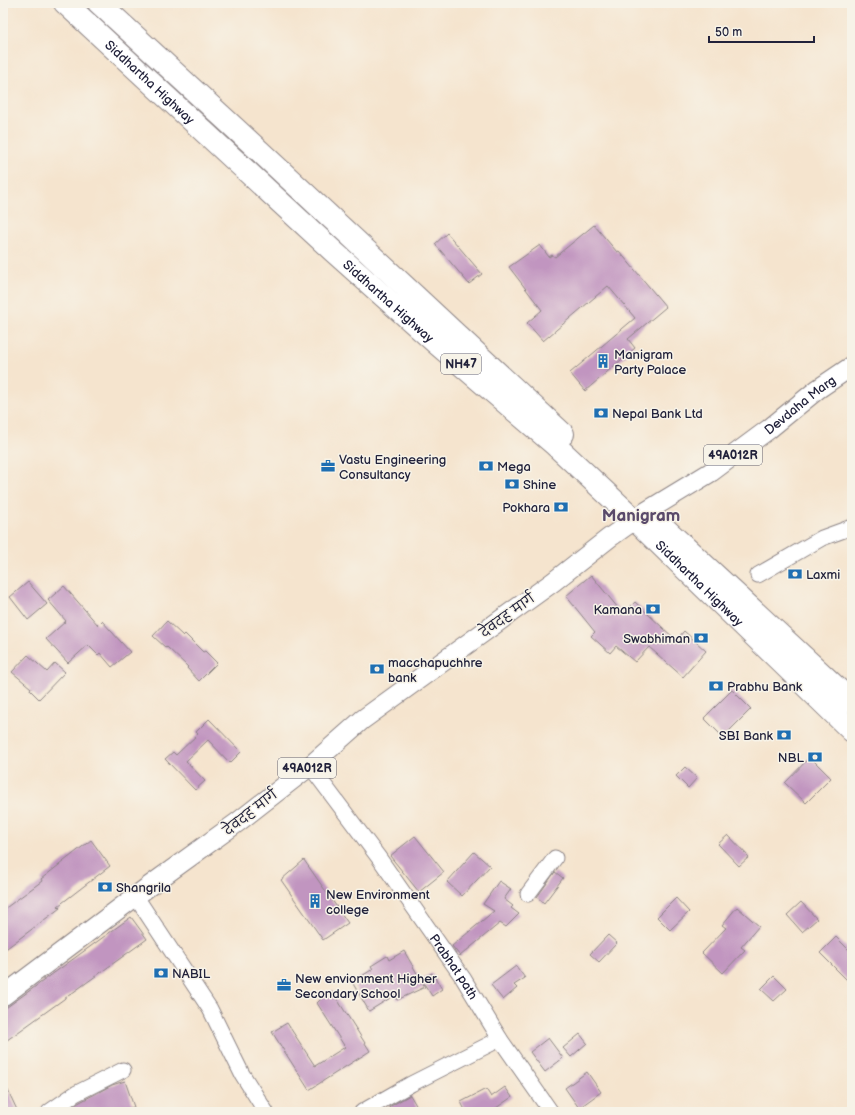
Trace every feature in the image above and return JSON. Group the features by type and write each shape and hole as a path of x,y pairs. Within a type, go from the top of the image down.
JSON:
{"highway":[{"name":"Siddhartha Highway","path":"65,3 340,257 436,343 555,445 641,516 852,702"},
{"name":"Siddhartha Highway","path":"99,3 251,143 641,516 852,731"}],"main road":[{"name":"Devdaha Marg","path":"609,538 711,472 769,429 818,389 852,366"},
{"name":"देवदह मार्ग","path":"3,996 220,836 310,766 362,720 553,582 609,538"}],"street":[{"path":"758,575 822,538 852,527"},
{"name":"Prabhat path","path":"310,766 379,858 463,978 500,1040 551,1112"},
{"path":"528,894 555,858"},
{"path":"136,897 210,1009 242,1074 266,1112"},
{"path":"362,1112 411,1084 500,1040"},
{"path":"49,1112 75,1094 124,1070"}],"building":[{"path":"594,225 617,252 619,251 666,307 628,339 635,348 585,391 570,373 635,318 608,286 543,341 527,323 542,310 509,267 540,245 549,257 552,255 555,257"},
{"path":"447,233 482,274 469,284 435,244"},
{"path":"591,575 623,614 635,602 676,640 684,631 706,651 683,677 649,647 635,662 616,646 610,653 591,636 595,632 566,596"},
{"path":"28,582 47,604 28,620 10,597"},
{"path":"64,586 98,625 102,621 130,652 112,667 100,653 98,655 88,645 68,663 46,639 66,621 48,600"},
{"path":"167,621 183,636 185,634 203,652 205,651 217,663 199,681 187,668 188,667 153,636"},
{"path":"28,655 47,672 55,663 65,672 39,699 30,690 31,688 12,672"},
{"path":"732,690 751,709 723,737 704,718"},
{"path":"209,719 241,752 230,763 208,740 186,761 205,781 195,790 165,759 173,752 176,755 198,734 196,732"},
{"path":"810,757 831,778 806,803 785,783"},
{"path":"685,767 697,778 688,788 676,776"},
{"path":"728,835 749,857 739,866 718,844"},
{"path":"415,836 444,872 419,892 390,856"},
{"path":"91,840 110,866 58,906 60,908 3,951 3,910 42,881 41,879"},
{"path":"474,852 490,866 462,896 447,882"},
{"name":"New Environment college","path":"304,860 348,923 323,940 281,880"},
{"path":"555,872 563,878 544,903 537,897"},
{"path":"499,881 511,889 504,899 513,906 511,908 519,914 506,927 500,923 460,956 452,946 494,911 483,904"},
{"path":"676,898 689,912 670,930 657,917"},
{"path":"801,902 817,919 802,932 787,915"},
{"path":"737,907 759,926 741,947 745,950 723,973 702,953 726,928 722,925"},
{"path":"131,917 147,939 3,1043 3,1010"},
{"path":"608,935 617,943 599,962 590,954"},
{"path":"836,937 852,953 852,985 820,953"},
{"path":"404,951 425,987 397,1000 395,995 369,1011 352,982 373,969 371,966 387,956 389,960"},
{"path":"516,966 525,978 514,985 517,988 503,1000 491,985"},
{"path":"432,973 442,989 432,996 421,979"},
{"path":"774,976 787,989 774,1001 761,989"},
{"path":"332,991 370,1051 309,1090 272,1032 287,1023 315,1066 345,1047 317,1003"},
{"path":"580,1034 587,1043 571,1057 563,1048"},
{"path":"548,1038 563,1058 545,1072 530,1052"},
{"path":"587,1072 601,1092 579,1108 565,1088"},
{"path":"3,1080 18,1112 3,1112"},
{"path":"125,1081 134,1107 120,1112 74,1112 72,1107 80,1102 112,1085"},
{"path":"505,1087 512,1097 496,1108 498,1112 466,1112 461,1102 486,1089 491,1097"},
{"path":"410,1095 420,1112 392,1112 389,1107"}],"place":[{"name":"Manigram Party Palace","path":"603,361"},
{"name":"Nepal Bank Ltd","path":"601,413"},
{"name":"Vastu Engineering Consultancy","path":"328,466"},
{"name":"Mega","path":"486,466"},
{"name":"Shine","path":"512,484"},
{"name":"Pokhara","path":"561,507"},
{"name":"Laxmi","path":"795,574"},
{"name":"Kamana","path":"653,609"},
{"name":"Swabhiman","path":"701,638"},
{"name":"macchapuchhre bank","path":"377,669"},
{"name":"Prabhu Bank","path":"716,686"},
{"name":"SBI Bank","path":"784,735"},
{"name":"NBL","path":"815,757"},
{"name":"Shangrila","path":"105,887"},
{"name":"New Environment college","path":"315,901"},
{"name":"NABIL","path":"161,973"},
{"name":"New envionment Higher Secondary School","path":"284,985"}],"district":[{"name":"Manigram","path":"641,515"}]}
